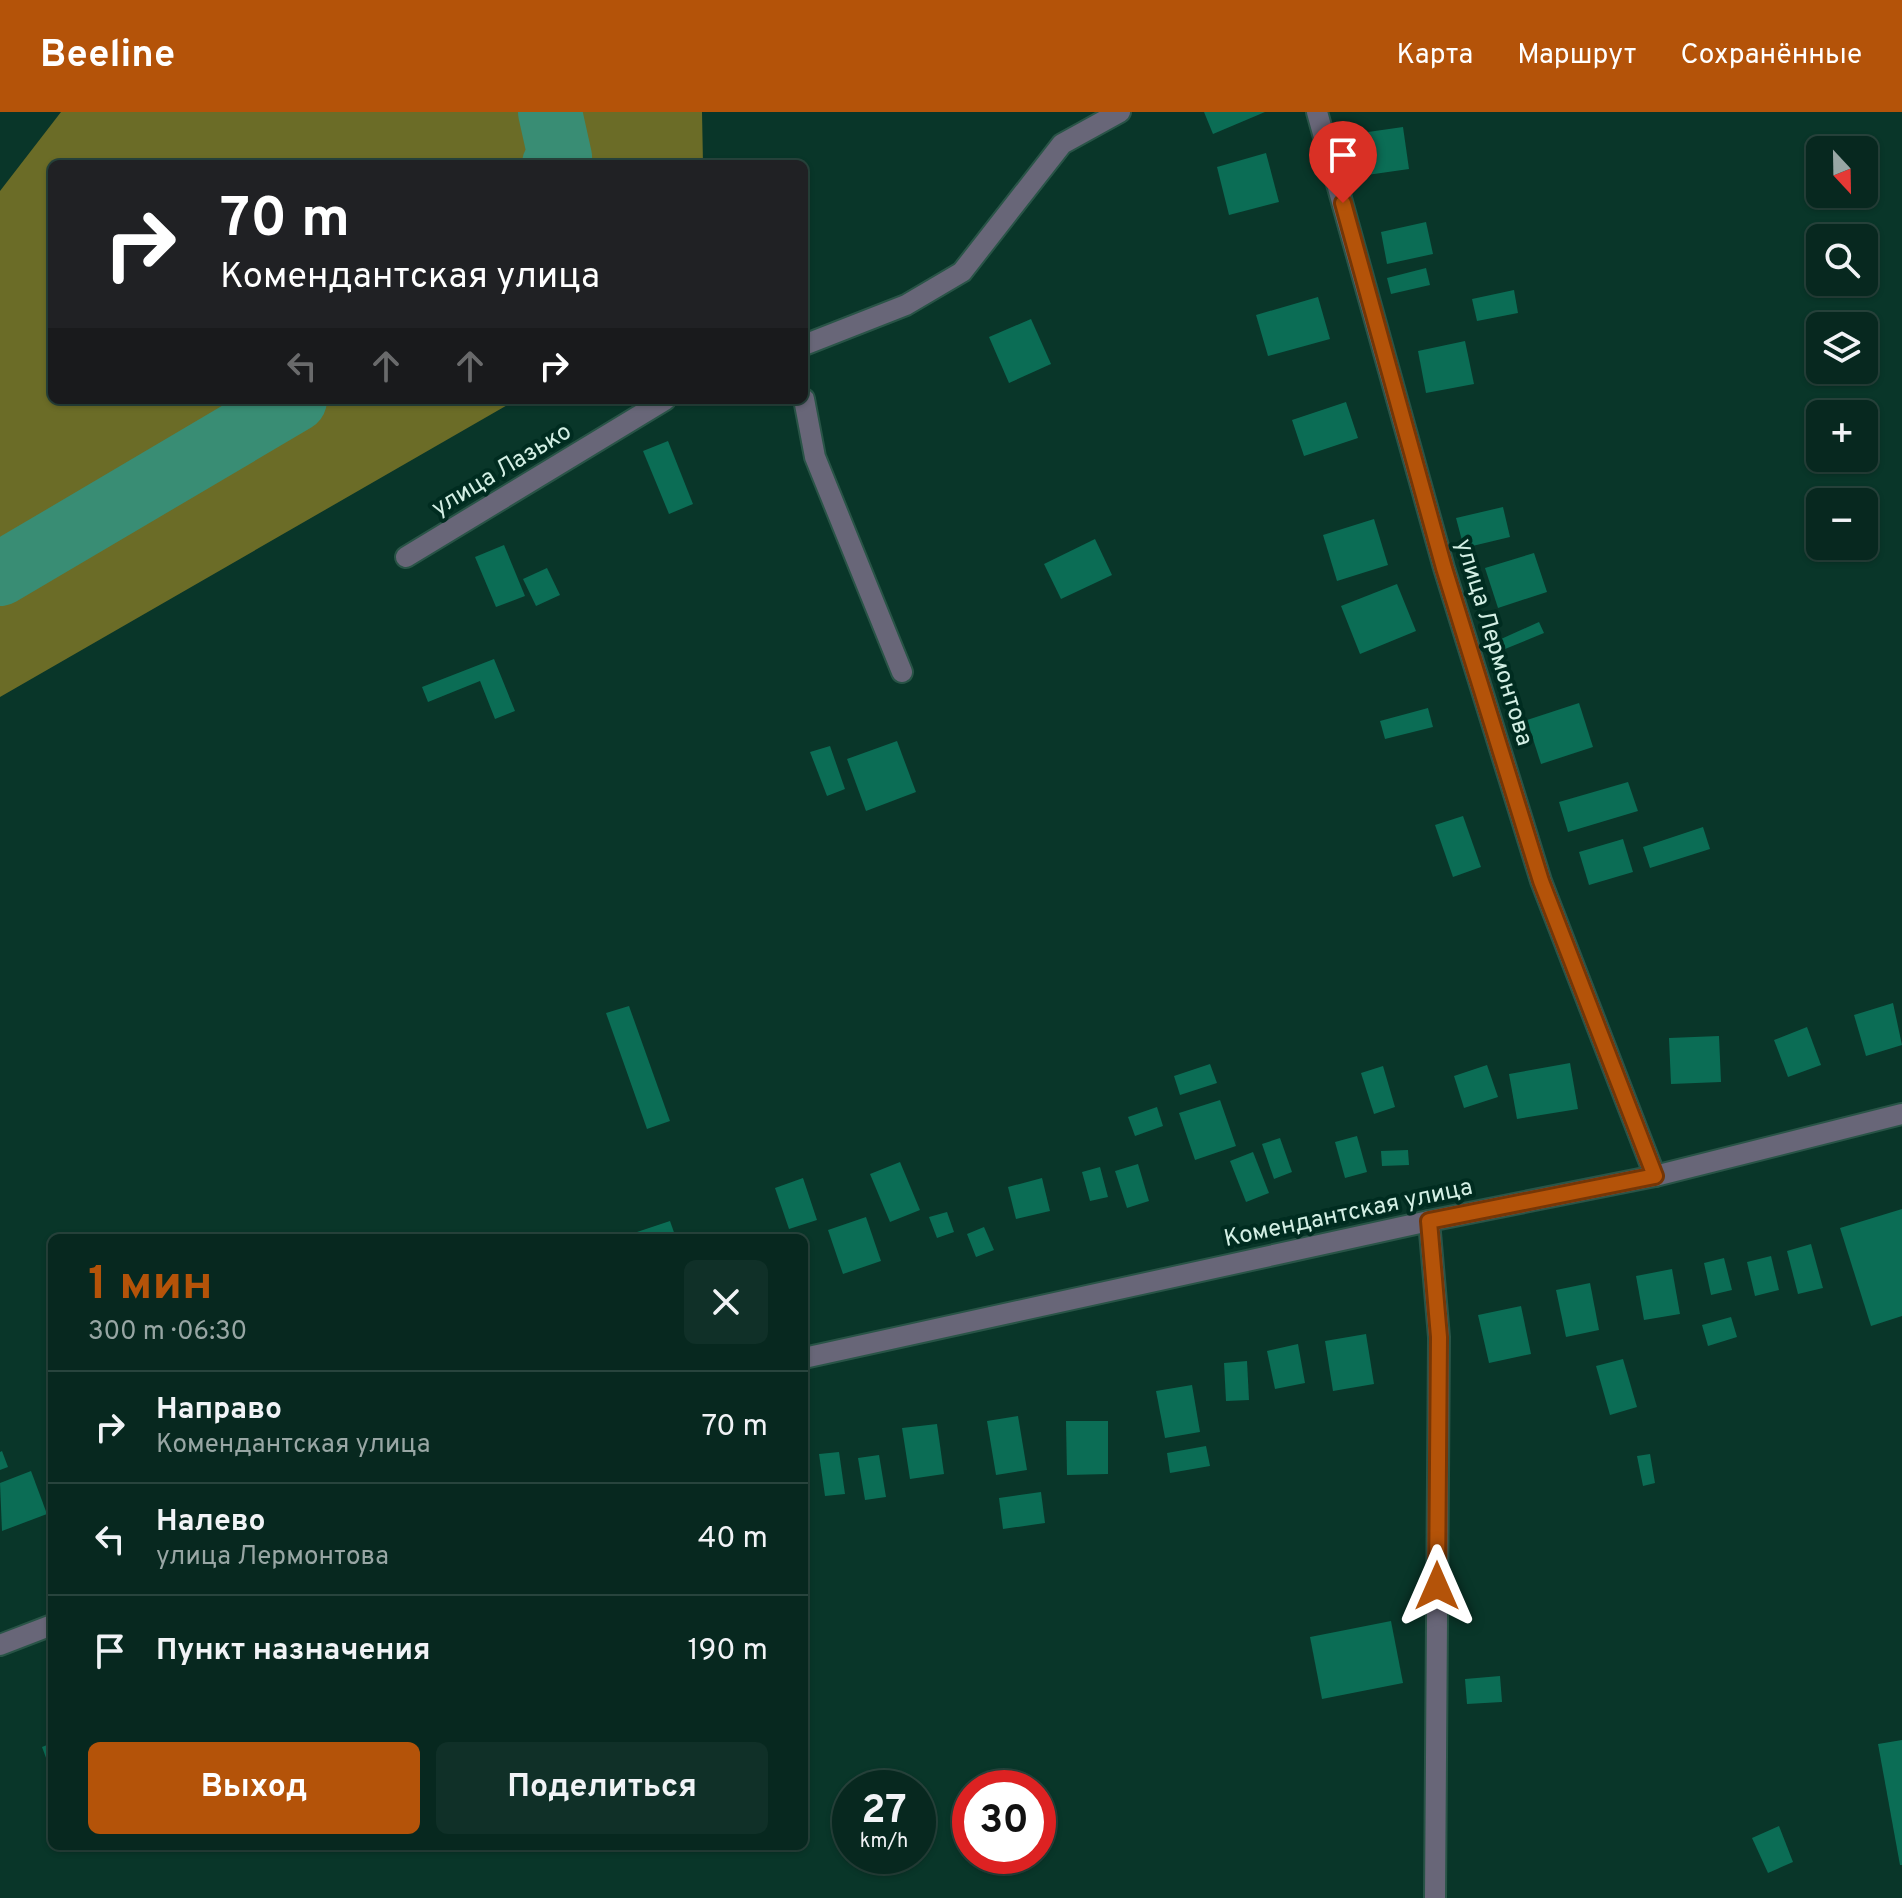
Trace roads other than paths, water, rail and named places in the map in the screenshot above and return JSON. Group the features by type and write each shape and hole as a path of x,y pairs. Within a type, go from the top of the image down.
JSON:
{"street":[{"path":"808,343 906,305 962,272 1062,144 1120,112"},
{"name":"улица Лермонтова","path":"1317,112 1444,568 1541,881 1655,1176"},
{"name":"улица Лазько","path":"406,557 658,404"},
{"path":"805,404 815,457 902,672"},
{"name":"Комендантская улица","path":"808,1357 1429,1221 1655,1176 1902,1114"},
{"path":"1429,1221 1439,1337 1435,1898"},
{"path":"0,1645 48,1627"}],"waterway":[{"path":"550,112 560,157 557,160"},
{"path":"0,574 288,404"}]}
